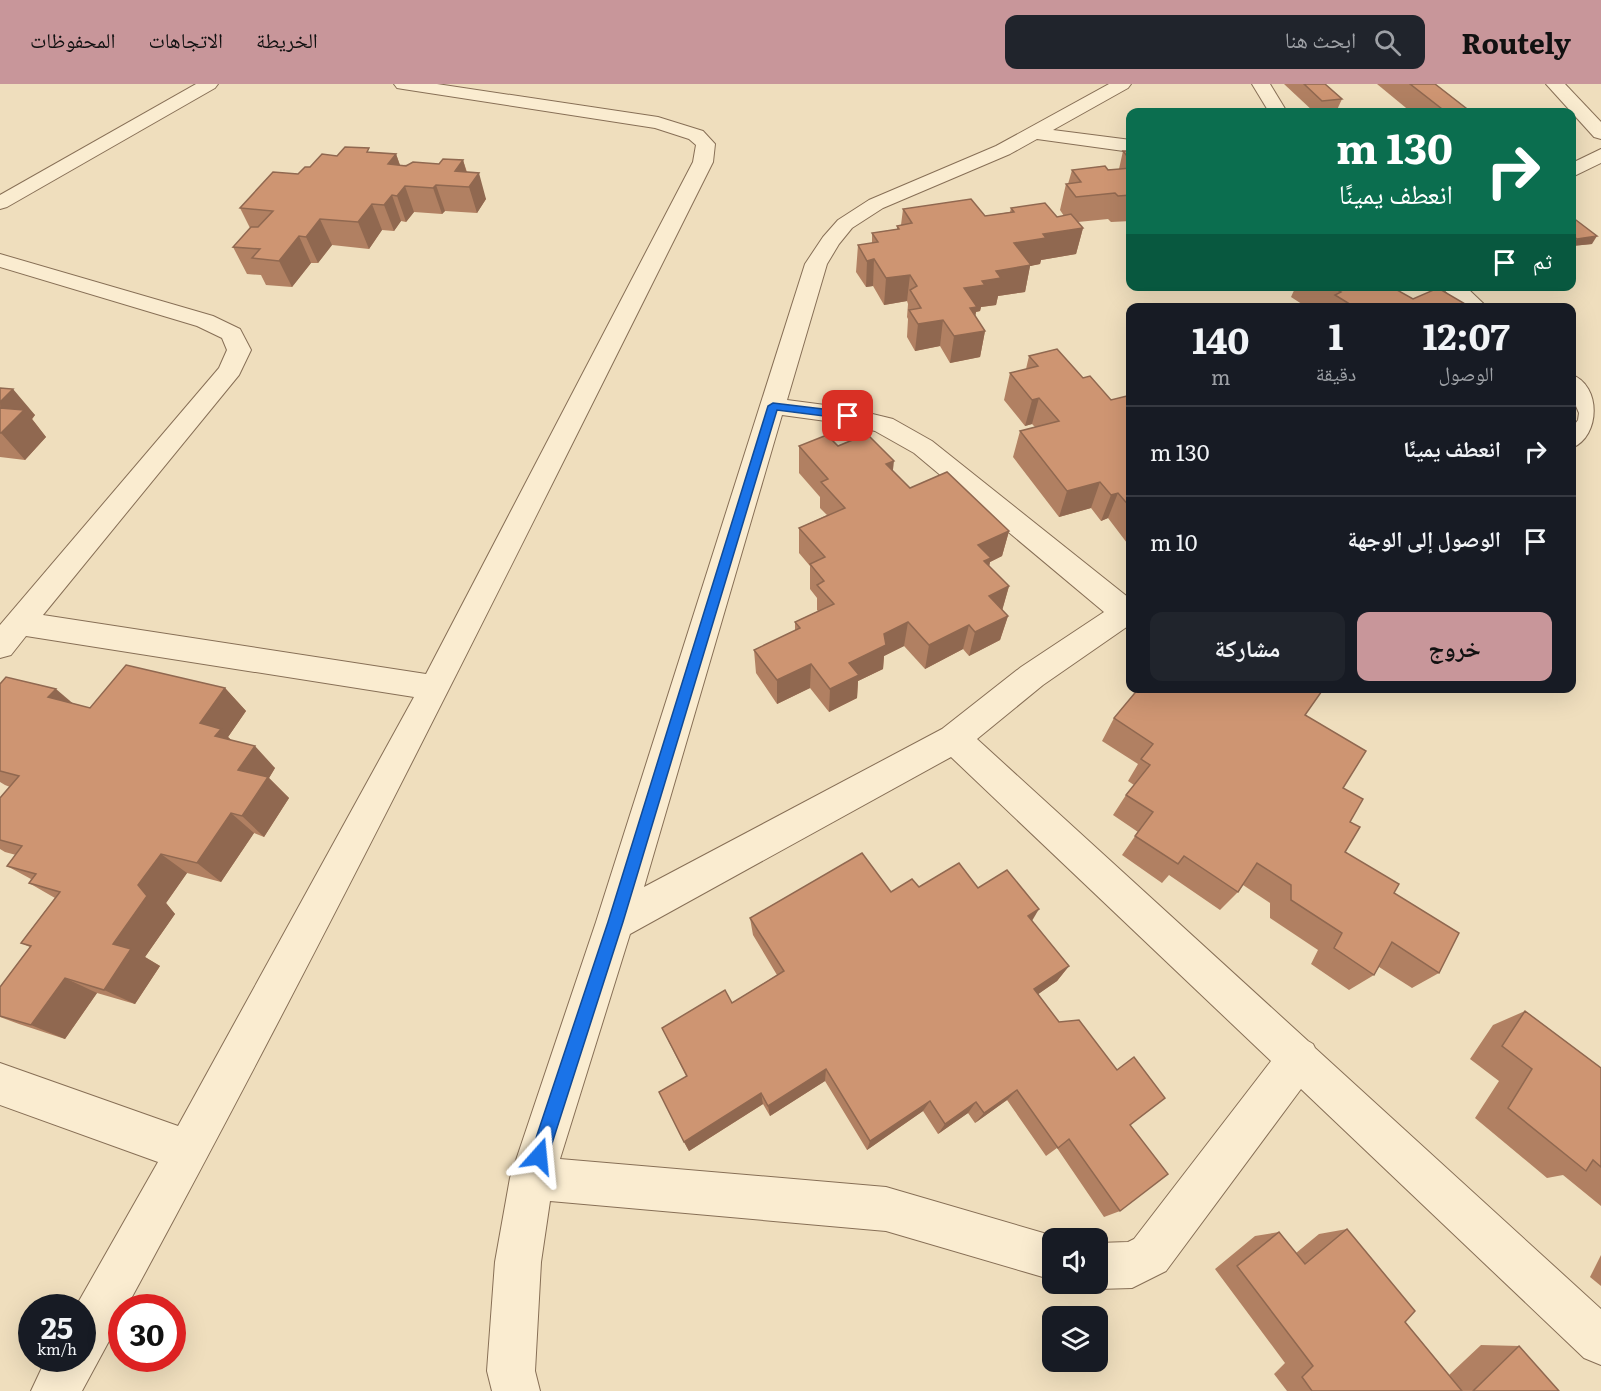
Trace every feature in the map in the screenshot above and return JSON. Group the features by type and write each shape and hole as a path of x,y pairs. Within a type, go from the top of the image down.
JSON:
{"street":[{"path":"0,203 209,84"},
{"path":"96,1317 188,1151 435,688 703,162 706,144 696,135 658,123 403,84"},
{"path":"516,1391 511,1371 518,1262 532,1178 615,922 816,264 830,241 845,224 876,204 1003,150 1122,84"},
{"path":"1261,84 1276,108"},
{"path":"1556,84 1601,133"},
{"path":"1035,133 1126,145"},
{"path":"1576,169 1601,155"},
{"path":"0,260 205,321 232,334 239,350 230,370 9,634"},
{"path":"1457,291 1471,303"},
{"path":"1576,386 1583,392 1595,410 1594,420 1589,428 1576,436"},
{"path":"773,406 848,416 884,425 923,447 1126,608"},
{"path":"615,922 954,739 1032,676 1126,611"},
{"path":"9,634 435,688"},
{"path":"954,739 1601,1341"},
{"path":"1108,1266 1132,1266 1150,1255 1299,1058"},
{"path":"0,1084 188,1151"},
{"path":"532,1178 886,1209 1042,1254"},
{"path":"55,1391 66,1372"}],"building":[{"path":"1304,84 1325,84 1342,99 1322,101"},
{"path":"1410,84 1435,84 1466,108 1441,108"},
{"path":"345,147 369,148 367,152 396,154 388,164 406,166 413,162 439,164 443,159 463,160 455,171 479,173 469,187 405,186 397,196 392,195 384,205 372,204 358,222 320,219 306,237 299,236 279,261 252,258 260,249 233,247 251,227 258,227 273,211 240,208 273,172 298,174 305,167 310,167 322,154 337,156"},
{"path":"1105,166 1108,170 1126,168 1126,195 1118,196 1115,193 1076,197 1066,184 1081,182 1072,170"},
{"path":"971,199 985,216 1014,212 1011,208 1045,203 1057,217 1071,214 1083,228 1043,234 1046,238 1014,243 1031,265 996,271 1001,278 982,281 985,285 964,288 977,307 970,308 985,331 954,336 943,320 918,324 909,310 921,308 910,290 917,286 910,275 886,278 874,259 867,261 858,245 878,242 872,233 899,229 897,226 912,223 903,209"},
{"path":"1576,220 1597,236 1577,239"},
{"path":"1339,291 1399,291 1413,299 1431,291 1443,291 1464,303 1348,303 1335,295 1341,292"},
{"path":"1057,349 1083,378 1090,376 1111,400 1126,396 1126,502 1118,493 1111,495 1100,482 1067,491 1020,431 1059,421 1039,398 1032,400 1010,373 1038,366 1029,356"},
{"path":"0,388 13,389 0,402"},
{"path":"0,408 24,410 1,433 0,433"},
{"path":"867,434 894,461 886,464 910,488 947,472 1009,531 978,545 991,558 984,561 1009,586 989,596 1008,616 975,632 969,625 929,645 908,622 884,634 886,645 849,663 859,675 830,689 811,664 777,680 754,650 800,628 795,622 834,604 817,585 824,581 810,564 825,557 799,528 845,508 821,482 828,479 799,446 827,435 838,446"},
{"path":"126,665 225,688 200,723 221,729 215,736 255,746 238,770 268,777 242,816 231,813 197,863 161,854 138,885 147,896 113,944 131,949 104,990 65,978 31,1025 0,1016 0,987 31,946 21,943 60,892 29,883 36,874 7,866 22,846 0,840 0,798 19,776 0,771 0,684 6,677 56,689 48,697 90,708"},
{"path":"1135,693 1320,693 1305,715 1366,751 1343,788 1363,799 1350,822 1360,827 1345,852 1399,884 1394,893 1459,933 1439,973 1392,942 1374,975 1334,948 1342,933 1291,900 1291,885 1257,863 1238,892 1184,856 1178,864 1135,836 1153,812 1126,795 1150,765 1141,759 1153,744 1114,718"},
{"path":"862,853 891,892 912,879 919,887 959,863 978,888 1007,870 1039,909 1028,916 1069,966 1034,989 1059,1022 1079,1020 1117,1070 1134,1057 1165,1098 1130,1125 1168,1174 1120,1211 1069,1139 1058,1148 1017,1090 984,1113 976,1102 945,1124 930,1101 870,1141 826,1069 768,1106 761,1093 684,1142 659,1092 687,1076 662,1028 725,990 732,1003 784,971 750,918"},
{"path":"1525,1011 1601,1068 1601,1167 1593,1160 1586,1171 1508,1108 1532,1069 1502,1046"},
{"path":"1347,1229 1415,1311 1405,1322 1462,1391 1312,1391 1302,1377 1313,1366 1237,1266 1279,1232 1305,1264"},
{"path":"1519,1346 1559,1391 1473,1391"}],"route":[{"path":"539,1156 615,922 773,406 848,416"}]}
